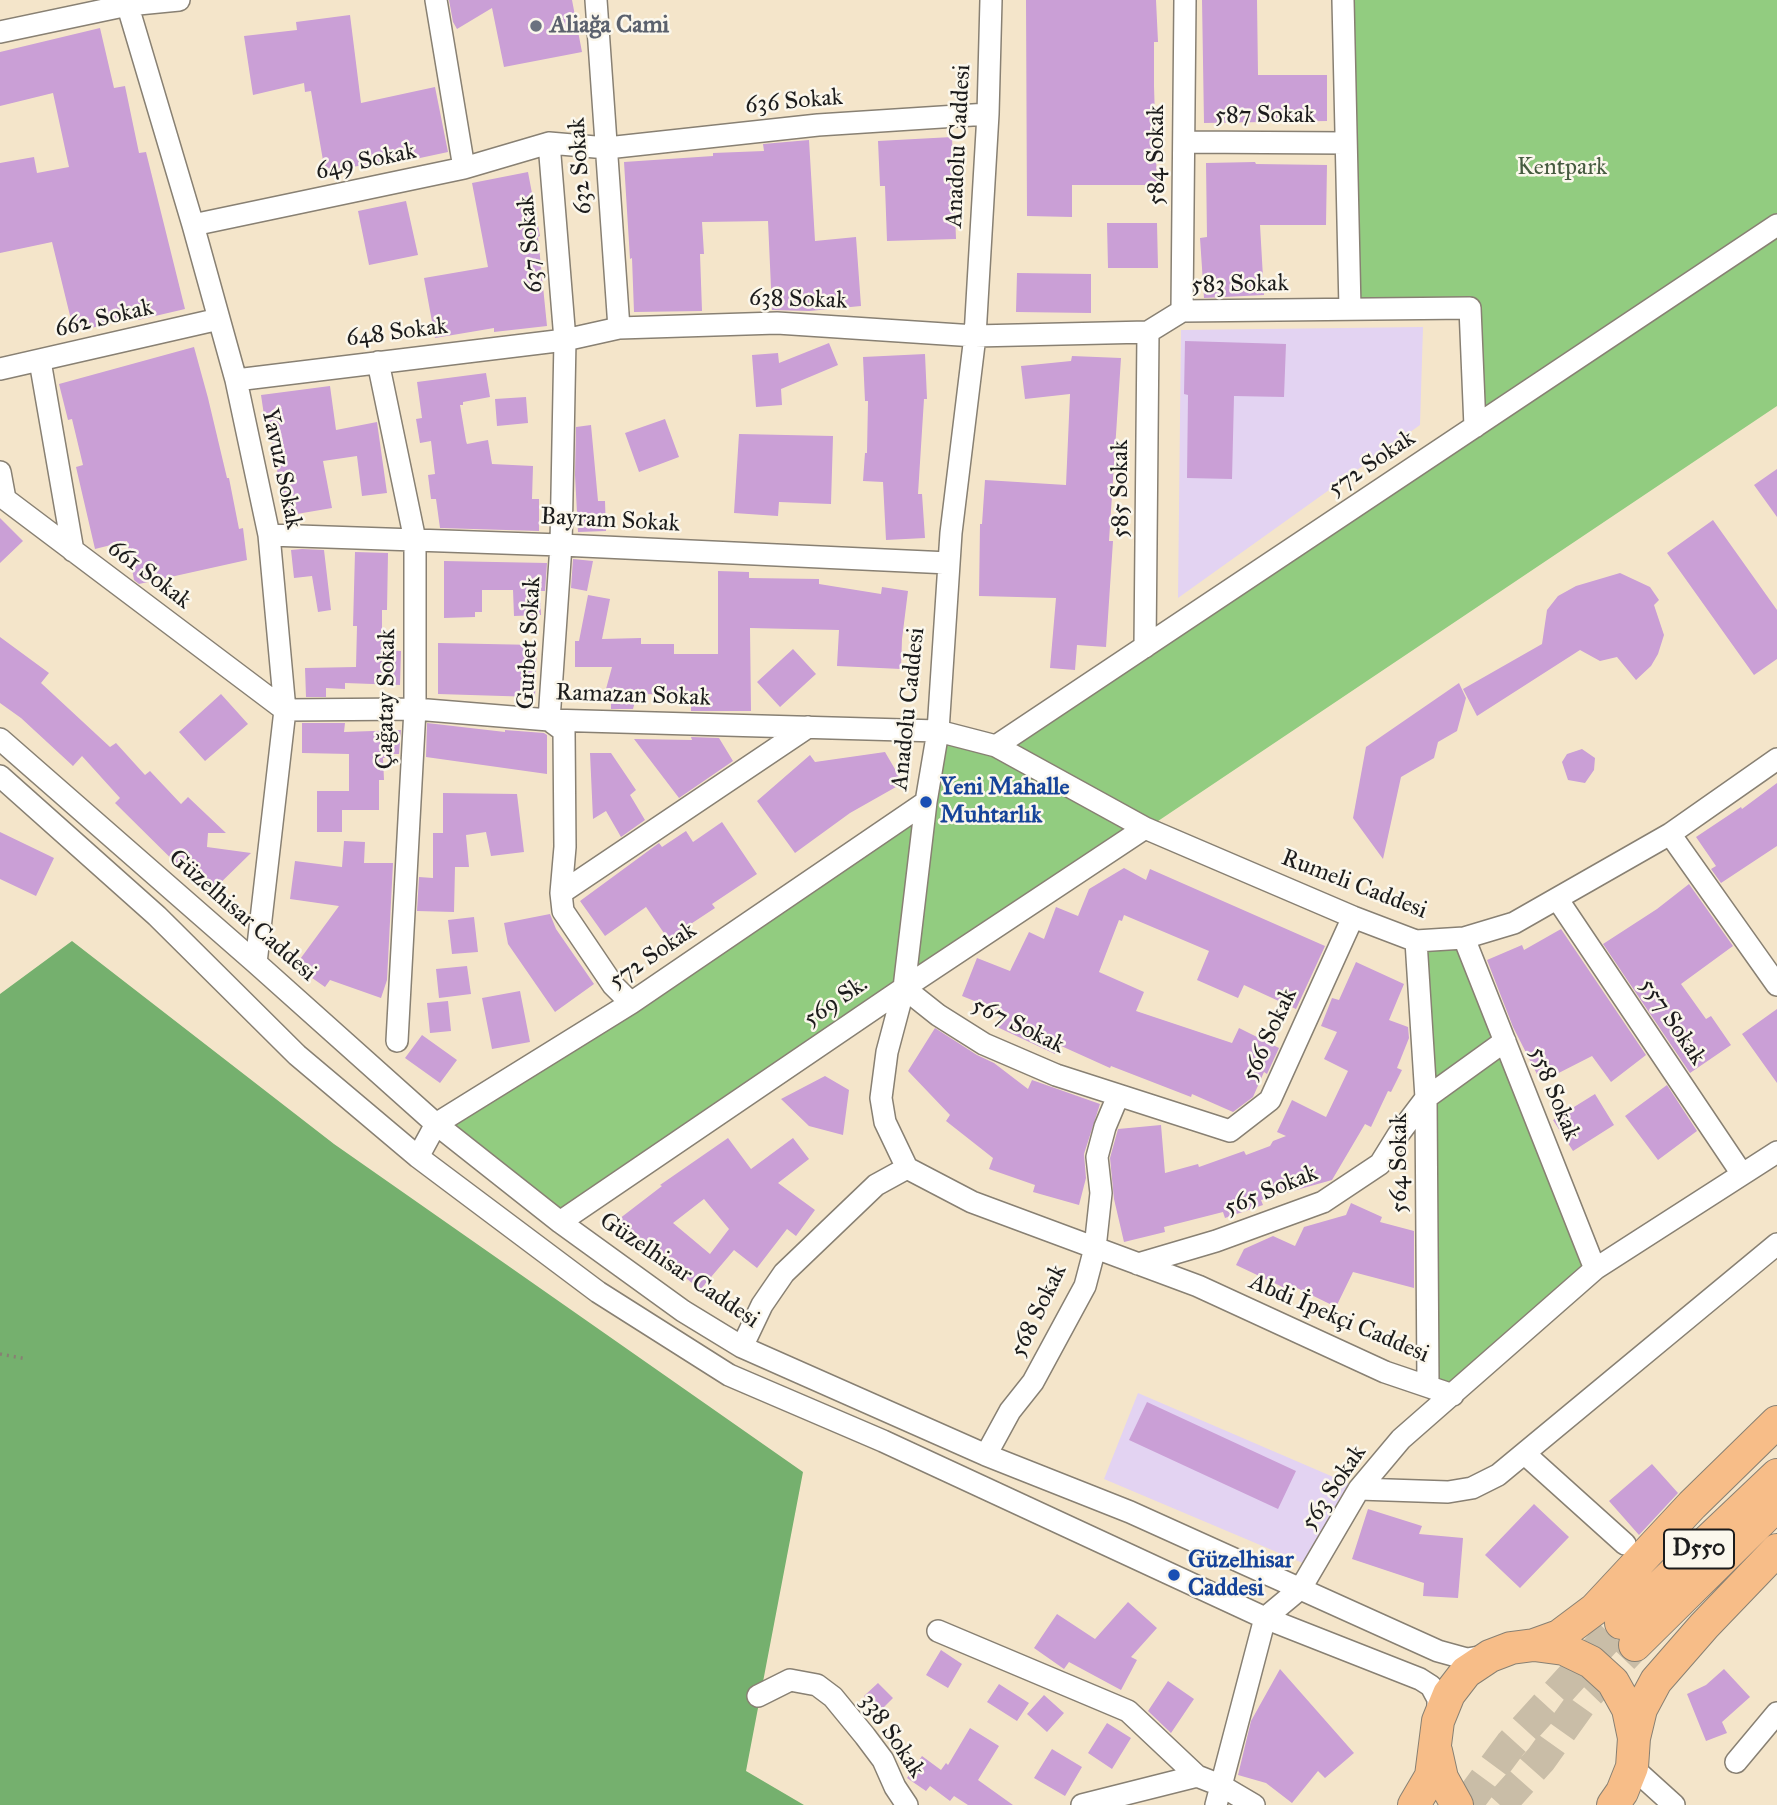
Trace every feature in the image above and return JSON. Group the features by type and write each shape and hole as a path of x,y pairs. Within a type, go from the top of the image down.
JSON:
{"highway":[{"path":"1414,1805 1431,1776 1437,1735 1449,1694 1466,1672 1490,1656 1559,1636 1595,1609 1692,1505 1777,1422"},
{"name":"D550","path":"1777,1475 1628,1634 1777,1505"},
{"path":"1613,1805 1622,1791 1642,1709 1656,1681 1777,1550"},
{"path":"1534,1645 1564,1649 1591,1662 1613,1682 1628,1709 1633,1753"},
{"path":"1437,1735 1441,1778 1457,1805"}],"street":[{"path":"0,32 127,3 179,0"},
{"path":"436,0 464,168"},
{"name":"632 Sokak","path":"596,0 619,328"},
{"name":"Anadolu Caddesi","path":"907,1168 885,1122 881,1098 887,1052 904,988 926,803 938,731 951,533 975,336 988,114 991,0"},
{"name":"584 Sokak","path":"1182,311 1185,0"},
{"path":"1343,0 1350,309"},
{"name":"Yavuz Sokak","path":"127,3 236,380 269,535 285,710 256,963"},
{"name":"636 Sokak","path":"549,144 607,148 818,125 988,114"},
{"name":"587 Sokak","path":"1184,142 1346,143"},
{"name":"649 Sokak","path":"193,225 464,168 549,144"},
{"name":"637 Sokak","path":"549,144 565,340"},
{"name":"572 Sokak","path":"996,746 1777,225"},
{"name":"583 Sokak","path":"1148,332 1182,311 1471,308 1475,427"},
{"name":"662 Sokak","path":"0,369 219,319"},
{"name":"638 Sokak","path":"565,340 619,328 777,323 975,336"},
{"path":"975,336 1148,332"},
{"name":"585 Sokak","path":"1145,647 1148,332"},
{"name":"648 Sokak","path":"236,380 565,340"},
{"name":"Gurbet Sokak","path":"565,340 561,545 549,720 564,731 565,847 561,893 563,911 613,985 631,1003"},
{"path":"40,361 73,551"},
{"name":"Çağatay Sokak","path":"378,362 415,540 415,709 397,1041"},
{"name":"661 Sokak","path":"0,471 5,499 285,710"},
{"name":"Bayram Sokak","path":"269,535 949,563"},
{"name":"Ramazan Sokak","path":"285,710 415,709 549,720 938,731"},
{"path":"561,893 808,727"},
{"name":"Rumeli Caddesi","path":"938,731 996,746 1145,828 1416,941 1464,938 1514,923 1670,834 1777,760"},
{"name":"Güzelhisar Caddesi","path":"0,739 436,1124 560,1222 683,1311 742,1347 986,1455 1130,1512 1438,1651 1467,1659 1490,1656"},
{"path":"0,776 158,916 297,1055 418,1157 598,1292 729,1375 883,1441 1265,1618 1420,1679 1431,1686 1438,1699 1437,1735"},
{"name":"572 Sokak","path":"418,1157 436,1124 631,1003 926,803"},
{"name":"569 Sk.","path":"560,1222 1145,828"},
{"path":"1670,834 1777,985"},
{"name":"557 Sokak","path":"1558,900 1742,1174"},
{"name":"566 Sokak","path":"1118,1096 1230,1131 1269,1100 1353,917"},
{"name":"558 Sokak","path":"1464,938 1595,1269"},
{"name":"564 Sokak","path":"1416,941 1426,1098 1427,1385"},
{"name":"567 Sokak","path":"904,988 938,1015 984,1044 1056,1075 1118,1096"},
{"name":"565 Sokak","path":"1139,1264 1216,1241 1323,1202 1380,1164 1426,1098 1505,1041"},
{"name":"568 Sokak","path":"986,1455 1010,1411 1033,1382 1085,1286 1095,1248 1101,1193 1097,1157 1105,1127 1118,1096"},
{"path":"1453,1395 1595,1269 1777,1152"},
{"path":"742,1347 762,1305 784,1273 876,1185 907,1168"},
{"name":"Abdi İpekçi Caddesi","path":"907,1168 972,1202 1198,1286 1385,1372 1453,1395"},
{"path":"1359,1489 1448,1492 1472,1488 1498,1475 1777,1244"},
{"name":"563 Sokak","path":"1265,1618 1301,1588 1359,1489 1401,1439 1453,1395"},
{"path":"1525,1454 1625,1544"},
{"path":"1218,1795 1265,1618"},
{"path":"939,1631 1128,1712 1218,1795 1254,1805"},
{"name":"338 Sokak","path":"758,1696 790,1680 817,1685 833,1697 883,1760 895,1787 907,1805"},
{"path":"1735,1762 1777,1713"},
{"path":"1633,1753 1674,1805"},
{"path":"1082,1805 1197,1776"}],"path":[{"path":"0,1354 27,1359"}],"shaded area":[{"path":"1423,327 1420,425 1178,598 1181,330"},
{"path":"1138,1393 1352,1485 1305,1564 1104,1479"}],"green space":[{"name":"Kentpark","path":"1343,0 1777,0 1777,406 560,1222 436,1124 926,803 938,731 996,746 1475,427 1470,308 1350,309"},
{"path":"1464,938 1595,1269 1453,1395 1428,1385 1416,941"},
{"path":"72,941 334,1144 803,1472 746,1771 804,1805 0,1805 0,994"}],"building":[{"name":"Aliağa Cami","path":"449,0 572,0 582,52 504,67 492,8 457,29"},
{"path":"1026,0 1156,0 1158,42 1154,42 1154,86 1157,185 1072,185 1072,217 1027,216"},
{"path":"1202,0 1257,0 1258,75 1327,75 1327,121 1204,123"},
{"path":"350,15 361,103 435,87 448,152 392,164 391,160 325,172 311,91 305,92 304,83 253,95 244,36 297,30 296,22"},
{"path":"100,28 114,88 125,86 139,153 146,152 185,309 74,332 52,242 0,253 0,163 34,157 37,173 69,167 53,93 0,106 0,52"},
{"path":"952,137 956,239 887,241 885,186 880,186 878,141"},
{"path":"809,140 815,241 856,237 861,306 809,311 772,310 768,221 702,222 702,311 634,312 624,162 764,151 763,144"},
{"path":"1206,163 1327,165 1326,225 1260,225 1264,295 1204,298 1200,238 1207,237"},
{"path":"528,172 540,236 547,326 494,332 494,328 435,338 424,278 488,267 472,183"},
{"path":"406,201 418,255 369,265 358,211"},
{"path":"1107,223 1157,223 1158,268 1108,268"},
{"path":"1017,273 1091,274 1091,313 1016,312"},
{"path":"1185,341 1286,344 1284,397 1234,396 1232,479 1187,478 1188,395 1184,394"},
{"path":"829,343 838,365 781,389 782,405 756,407 752,355 778,353 779,363"},
{"path":"194,347 229,478 239,529 243,528 247,560 139,584 134,580 127,541 95,549 76,467 83,465 72,419 68,420 59,384"},
{"path":"925,354 927,399 924,399 918,494 922,494 925,538 886,540 883,482 863,481 867,453 868,401 865,401 863,357"},
{"path":"1072,356 1121,358 1109,541 1113,541 1106,647 1077,645 1075,670 1050,668 1056,598 979,596 980,524 985,480 1066,485 1070,394 1025,399 1021,366 1071,361"},
{"path":"486,373 490,397 463,402 463,405 460,405 467,444 488,440 492,464 533,466 532,499 539,499 539,531 440,528 436,499 431,499 428,475 435,474 431,441 420,443 416,419 422,418 417,382"},
{"path":"330,386 336,430 377,422 387,493 362,496 357,456 323,461 332,508 285,516 272,441 268,442 261,395"},
{"path":"526,397 528,423 497,426 495,399"},
{"path":"665,419 679,457 639,472 625,433"},
{"path":"591,425 598,501 605,501 606,531 578,532 576,427"},
{"path":"739,434 833,436 831,504 779,502 778,516 734,513"},
{"path":"1777,469 1777,517 1754,485"},
{"path":"0,518 23,541 0,563"},
{"path":"1713,520 1777,610 1777,659 1754,675 1667,553"},
{"path":"291,550 324,550 331,610 318,612 312,576 294,578"},
{"path":"355,552 388,553 387,610 382,610 382,650 401,651 400,685 345,683 345,689 326,688 326,697 306,697 305,668 356,667 357,626 353,626"},
{"path":"573,559 593,561 587,591 571,588"},
{"path":"444,561 547,563 545,591 540,591 541,615 514,616 513,590 482,590 482,612 475,612 475,617 444,618"},
{"path":"718,571 749,572 749,578 819,579 819,584 881,594 882,587 908,591 901,669 837,666 839,630 750,628 751,711 691,711 691,695 637,694 633,709 611,709 611,700 603,700 612,667 575,667 575,641 579,641 588,595 610,599 602,639 641,638 641,644 674,644 674,654 718,654"},
{"path":"1620,573 1650,587 1659,600 1654,605 1664,635 1651,666 1636,680 1617,657 1600,661 1580,650 1477,716 1463,689 1542,644 1547,610 1558,596 1576,586"},
{"path":"0,637 49,673 41,683 110,747 116,743 145,775 150,771 181,804 188,797 226,833 208,833 207,847 251,853 208,895 115,803 120,798 82,756 73,766 21,718 0,703"},
{"path":"438,643 537,645 535,697 438,694"},
{"path":"793,649 816,674 780,707 757,682"},
{"path":"1459,683 1466,698 1457,731 1438,742 1434,758 1401,777 1383,859 1353,818 1366,747"},
{"path":"221,694 248,724 205,761 179,732"},
{"path":"302,723 345,723 344,732 401,730 399,754 394,754 394,758 383,758 384,780 379,780 379,810 342,810 342,832 317,832 317,791 349,791 349,754 302,753"},
{"path":"427,723 505,732 544,733 547,735 547,774 426,757"},
{"path":"691,737 719,738 733,761 679,798 634,739 692,740"},
{"path":"1582,749 1595,758 1594,770 1585,783 1568,780 1562,762 1567,754"},
{"path":"885,752 903,783 850,813 795,853 757,801 810,755 815,762"},
{"path":"590,753 611,753 636,790 630,795 645,820 621,837 606,811 593,819"},
{"path":"1777,783 1777,846 1721,883 1711,869 1716,866 1696,837 1741,807 1742,809"},
{"path":"443,793 517,794 524,852 491,856 486,832 466,835 469,867 455,867 454,912 417,911 419,877 433,878 433,833 443,833"},
{"path":"722,822 757,874 712,904 715,908 668,939 646,907 605,936 580,901 659,843 662,847 686,831 693,842"},
{"path":"0,832 54,858 36,896 0,879"},
{"path":"344,841 365,842 364,863 393,863 387,980 381,998 330,980 325,987 295,966 339,906 290,899 295,861 342,867"},
{"path":"1124,868 1146,880 1150,869 1325,946 1296,1009 1244,985 1238,998 1197,980 1209,951 1124,915 1122,921 1119,920 1099,972 1144,992 1136,1011 1232,1043 1239,1028 1279,1048 1253,1097 1233,1112 1192,1094 1191,1097 1111,1066 1110,1068 1059,1045 1055,1054 995,1026 1002,1012 962,996 977,958 1010,971 1029,932 1044,939 1056,907 1078,916 1089,889"},
{"path":"1689,884 1733,946 1681,984 1706,1019 1711,1016 1731,1045 1690,1073 1603,944 1657,909"},
{"path":"550,914 556,929 594,984 555,1012 508,944 504,923"},
{"path":"474,917 478,952 452,954 448,920"},
{"path":"1561,929 1646,1055 1611,1082 1592,1056 1541,1082 1513,1027 1487,960 1522,945 1524,950"},
{"path":"1356,962 1404,984 1389,1020 1408,1027 1409,1038 1397,1068 1402,1070 1391,1092 1388,1091 1371,1127 1365,1124 1332,1180 1261,1200 1263,1205 1225,1218 1223,1212 1164,1227 1165,1232 1124,1242 1114,1199 1110,1158 1118,1129 1161,1125 1165,1173 1198,1164 1199,1167 1244,1151 1246,1155 1270,1146 1273,1141 1286,1136 1277,1132 1292,1100 1326,1117 1348,1071 1324,1059 1337,1032 1321,1026 1332,998 1339,1000"},
{"path":"467,966 471,994 439,998 436,969"},
{"path":"520,991 530,1042 492,1049 482,998"},
{"path":"448,1001 451,1031 430,1033 427,1003"},
{"path":"1777,1009 1777,1083 1742,1034"},
{"path":"935,1028 994,1063 1028,1089 1032,1080 1100,1104 1084,1154 1086,1178 1079,1205 1033,1192 1035,1185 989,1169 993,1158 946,1121 950,1115 908,1071"},
{"path":"422,1035 457,1060 440,1083 405,1058"},
{"path":"825,1076 849,1090 843,1135 809,1126 781,1099"},
{"path":"1667,1085 1697,1131 1658,1160 1625,1116"},
{"path":"1595,1094 1614,1125 1573,1151 1553,1120"},
{"path":"728,1138 751,1169 793,1138 809,1159 778,1183 815,1210 796,1236 787,1229 757,1268 734,1250 700,1290 647,1245 642,1249 619,1219 662,1186 660,1185","holes":["704,1199 729,1229 710,1254 673,1223"]},
{"path":"1351,1203 1382,1217 1380,1222 1414,1231 1414,1288 1353,1272 1336,1307 1293,1286 1291,1291 1236,1265 1244,1249 1273,1236 1295,1246 1304,1227 1346,1215"},
{"path":"1147,1402 1296,1471 1278,1509 1129,1440"},
{"path":"1652,1464 1678,1493 1639,1535 1609,1501"},
{"path":"1534,1504 1569,1537 1520,1588 1485,1555"},
{"path":"1368,1509 1422,1526 1419,1534 1463,1538 1458,1598 1423,1596 1424,1583 1352,1559"},
{"path":"1128,1602 1157,1628 1131,1657 1137,1660 1121,1690 1069,1662 1064,1669 1034,1648 1057,1614 1095,1639"},
{"path":"941,1650 962,1664 948,1688 926,1675"},
{"path":"1280,1669 1354,1753 1325,1778 1318,1771 1292,1803 1266,1783 1238,1775 1251,1721"},
{"path":"1724,1669 1750,1697 1722,1722 1727,1733 1706,1741 1687,1694 1706,1685"},
{"path":"1168,1681 1194,1699 1171,1733 1148,1711"},
{"path":"878,1683 893,1698 879,1712 864,1696"},
{"path":"999,1684 1029,1703 1017,1721 987,1702"},
{"path":"1044,1695 1064,1713 1047,1732 1027,1714"},
{"path":"1107,1723 1131,1738 1112,1769 1088,1753"},
{"path":"970,1728 999,1746 978,1780 1013,1805 968,1805 954,1796 950,1801 930,1786 926,1791 907,1778 922,1756 941,1770 946,1763 948,1765"},
{"path":"1052,1749 1082,1767 1065,1796 1034,1778"}],"tunnel":[{"path":"1466,1805 1511,1744 1621,1623"},
{"path":"1500,1805 1541,1759 1586,1696 1635,1645"}],"place":[{"name":"Aliağa Cami","path":"536,26"},
{"name":"Yeni Mahalle Muhtarlık","path":"926,802"},
{"name":"Güzelhisar Caddesi","path":"1174,1575"}]}
